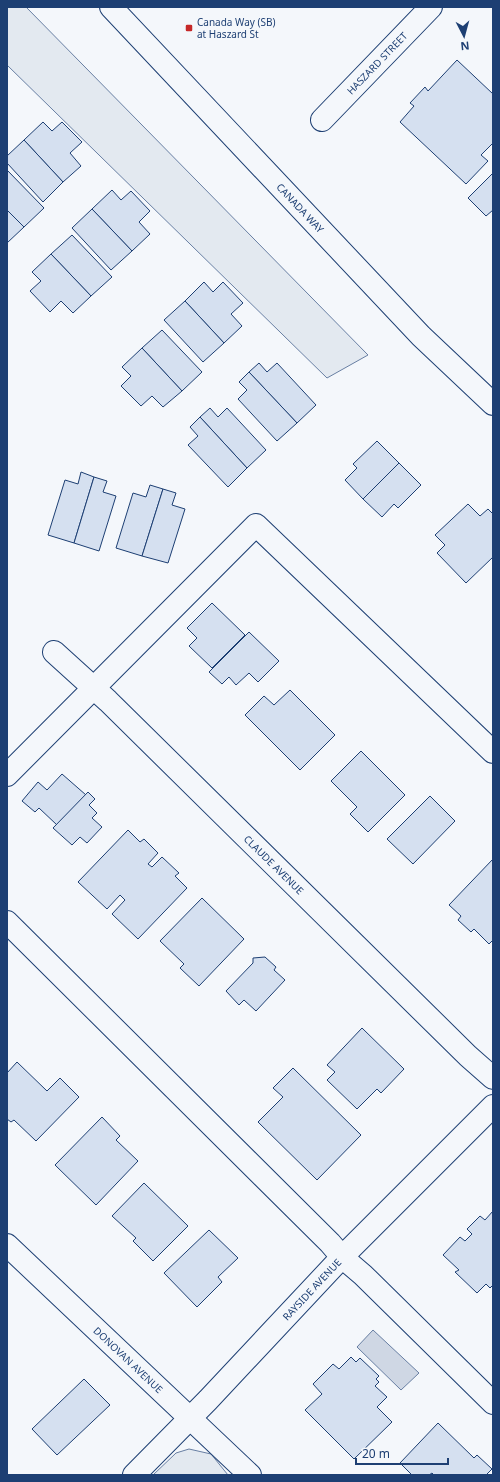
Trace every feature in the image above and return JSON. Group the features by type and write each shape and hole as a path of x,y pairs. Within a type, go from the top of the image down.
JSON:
{"street":[{"name":"CANADA WAY","path":"111,7 420,336 493,404"},
{"name":"HASZARD STREET","path":"322,120 431,7"},
{"path":"7,775 256,525 493,752"},
{"name":"CLAUDE AVENUE","path":"54,652 94,687 468,1056 493,1078"},
{"path":"7,922 324,1237 342,1257 363,1275 493,1403"},
{"name":"RAYSIDE AVENUE","path":"134,1475 190,1419 342,1257 493,1106"},
{"name":"DONOVAN AVENUE","path":"7,1245 250,1475"}],"shaded area":[{"path":"7,7 26,7 368,355 327,378 7,65"},
{"path":"373,1330 419,1373 401,1390 357,1347"},
{"path":"189,1449 211,1454 228,1475 153,1475 176,1453"}],"building":[{"path":"457,60 493,94 493,143 481,155 488,161 466,184 400,122 414,106 410,103 425,87 428,91"},
{"path":"43,122 52,131 62,122 82,142 70,153 81,166 63,182 24,140"},
{"path":"24,140 63,182 43,202 7,163 7,156"},
{"path":"7,170 44,208 24,227 7,210"},
{"path":"493,173 493,210 486,216 468,198"},
{"path":"112,190 121,200 131,191 150,211 139,222 150,234 132,251 92,209"},
{"path":"92,209 132,251 111,270 72,228"},
{"path":"7,210 24,227 7,243"},
{"path":"72,235 112,277 91,296 51,254"},
{"path":"51,254 91,296 73,313 61,301 50,312 30,291 41,281 32,272"},
{"path":"204,282 213,292 223,282 243,303 231,314 242,326 224,343 185,301"},
{"path":"185,301 224,343 203,362 164,320"},
{"path":"162,330 202,372 182,391 142,348"},
{"path":"142,348 182,391 163,407 152,396 141,406 121,386 131,376 122,367"},
{"path":"259,363 267,372 277,363 316,405 297,423 249,372"},
{"path":"249,372 297,423 277,441 238,399 247,390 239,382"},
{"path":"210,408 218,417 227,408 266,450 247,468 200,417"},
{"path":"200,417 247,468 228,487 188,445 198,436 190,427"},
{"path":"377,441 399,463 363,499 345,480 357,468 353,464"},
{"path":"399,463 421,485 398,508 394,504 382,517 363,499"},
{"path":"81,472 94,477 74,543 48,535 65,480 78,484"},
{"path":"94,477 107,481 103,492 116,496 99,551 74,543"},
{"path":"150,485 163,489 142,556 116,548 133,493 146,497"},
{"path":"163,489 176,493 172,505 185,509 168,563 142,556"},
{"path":"468,504 480,516 488,509 493,514 493,557 466,583 437,553 445,545 435,535"},
{"path":"212,603 245,635 212,668 189,646 197,638 187,628"},
{"path":"249,632 279,661 258,682 249,673 236,685 229,677 222,684 209,672"},
{"path":"290,690 335,735 300,770 245,715 264,696 274,705"},
{"path":"361,751 405,795 368,832 350,814 357,807 331,781"},
{"path":"62,774 86,795 57,825 39,808 35,812 22,801 38,782 47,790"},
{"path":"88,792 95,799 89,805 97,813 92,818 102,827 87,843 80,837 72,845 53,828"},
{"path":"430,796 455,821 413,864 387,839"},
{"path":"128,830 140,842 144,839 158,853 148,864 152,867 162,857 179,873 175,876 187,888 138,939 112,914 125,900 120,895 107,909 78,882"},
{"path":"493,859 493,940 489,944 474,929 471,932 458,920 461,916 449,905"},
{"path":"202,898 244,939 199,986 180,968 184,964 160,941"},
{"path":"265,957 276,967 274,970 285,980 256,1011 244,1000 239,1005 226,991 253,963 253,958"},
{"path":"362,1028 404,1069 381,1093 377,1089 357,1109 327,1080 335,1072 327,1065"},
{"path":"17,1062 47,1091 60,1078 79,1097 36,1141 14,1120 11,1122 7,1119 7,1073"},
{"path":"293,1068 361,1135 317,1180 258,1122 283,1097 273,1088"},
{"path":"102,1117 120,1136 116,1140 138,1161 96,1205 55,1165"},
{"path":"144,1183 188,1226 153,1261 133,1241 136,1238 112,1216"},
{"path":"493,1211 493,1285 490,1288 486,1284 477,1293 455,1272 459,1270 443,1255 460,1237 465,1241 472,1234 467,1229 480,1216 485,1220"},
{"path":"209,1230 238,1258 218,1277 222,1282 197,1307 164,1273"},
{"path":"351,1357 356,1362 360,1358 379,1376 376,1379 379,1382 375,1386 387,1397 377,1407 392,1422 354,1459 305,1410 322,1394 313,1384 333,1364 339,1369"},
{"path":"84,1379 110,1405 57,1455 32,1429"},
{"path":"438,1423 474,1458 477,1455 492,1469 486,1475 434,1475 432,1473 429,1475 412,1475 400,1463"}],"place":[{"name":"Canada Way (SB) at Haszard St","path":"189,28"}]}
